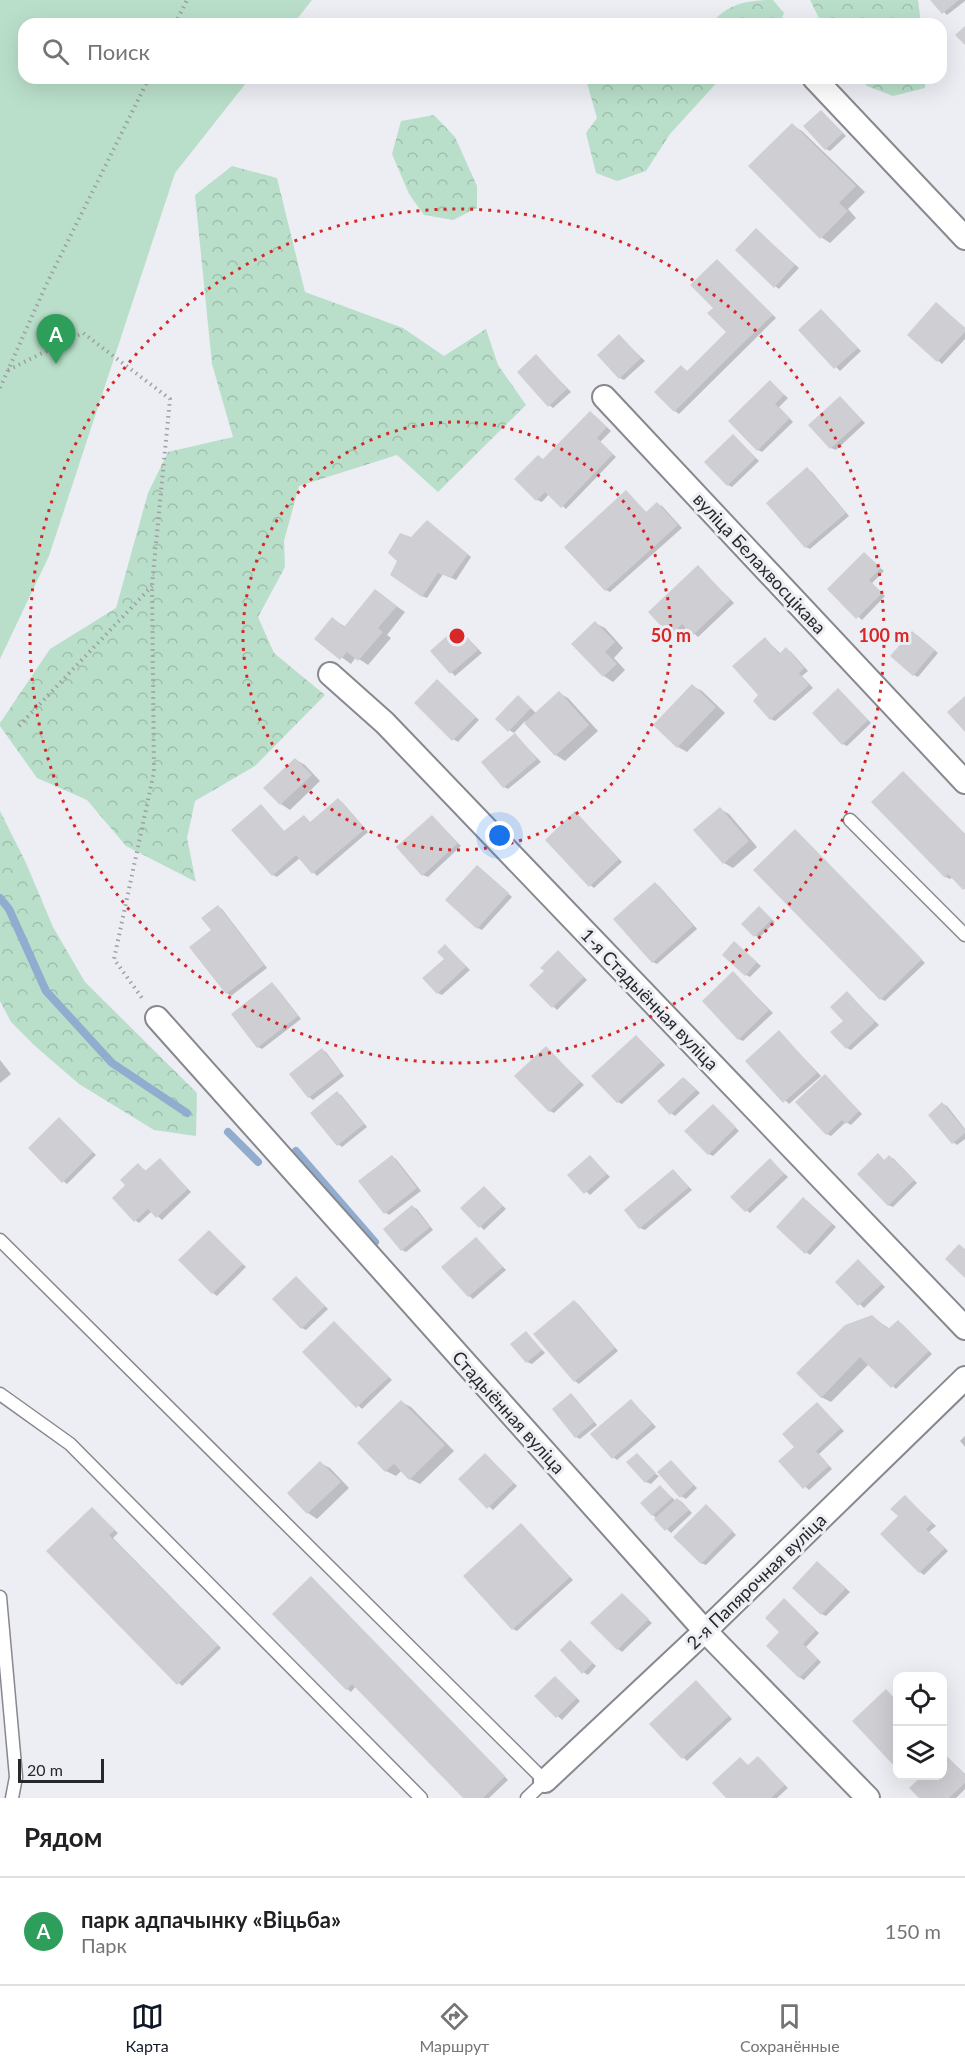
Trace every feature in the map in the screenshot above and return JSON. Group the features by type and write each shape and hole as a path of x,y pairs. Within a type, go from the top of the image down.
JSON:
{"street":[{"path":"820,84 965,238"},
{"name":"вуліца Белахвосцікава","path":"604,397 965,782"},
{"name":"1-я Стадыённая вуліца","path":"330,674 385,723 965,1328"},
{"name":"Стадыённая вуліца","path":"157,1018 705,1631 868,1798"},
{"name":"2-я Папярочная вуліца","path":"545,1781 705,1631 965,1378"}],"lane":[{"path":"850,820 965,935"},
{"path":"0,1240 545,1781 527,1798"},
{"path":"0,1394 70,1444 421,1798"},
{"path":"0,1597 16,1777 12,1798"}],"path":[{"path":"178,18 187,0"},
{"path":"0,388 46,285 145,84"},
{"path":"8,370 82,333 170,399 153,585 154,772 114,958 157,1018"},
{"path":"19,726 153,585"}],"green space":[{"path":"0,0 312,0 298,18 18,18 18,84 245,84 175,173 49,556 0,659"},
{"path":"773,0 784,13 782,18 716,18 731,7 755,1"},
{"path":"810,0 918,0 920,18 819,18"},
{"path":"587,84 716,84 670,134 646,171 617,181 596,173 586,133 597,118"},
{"path":"865,84 925,84 925,88 893,96"},
{"path":"434,115 455,137 477,186 477,208 453,220 424,215 409,194 392,154 401,121"},
{"path":"232,166 277,178 305,292 403,328 444,356 486,329 498,365 526,405 438,492 397,455 299,486 284,541 285,567 258,617 274,653 325,695 255,766 195,801 187,838 196,882 126,846 87,800 37,778 0,723 50,649 116,608 148,493 168,452 233,437 212,364 195,195"},
{"path":"0,811 26,863 53,927 85,982 197,1093 196,1136 154,1130 79,1084 11,1022 0,1001"}],"building":[{"path":"930,0 959,0 942,14"},
{"path":"965,26 965,45 955,35"},
{"path":"821,110 843,133 825,150 803,126"},
{"path":"792,123 856,186 839,203 848,211 820,239 748,166"},
{"path":"756,228 795,265 774,288 735,250"},
{"path":"717,259 773,315 674,412 654,392 681,365 687,371 726,332 707,313 713,308 690,285"},
{"path":"936,302 965,328 965,332 937,362 907,335"},
{"path":"821,309 858,348 834,369 798,330"},
{"path":"619,334 641,358 619,379 597,355"},
{"path":"536,354 567,389 548,407 517,372"},
{"path":"770,380 784,395 775,404 790,418 757,451 728,421"},
{"path":"840,396 862,420 830,449 808,425"},
{"path":"590,411 607,427 597,438 613,454 561,508 545,492 536,501 514,479 538,455 543,459"},
{"path":"733,434 756,458 727,486 704,462"},
{"path":"807,467 846,513 805,548 766,503"},
{"path":"626,490 646,512 657,502 678,525 605,591 564,547"},
{"path":"427,520 468,554 451,578 438,573 422,597 390,575 397,561 388,553 400,533 411,537"},
{"path":"864,552 881,568 869,580 882,593 856,619 827,589"},
{"path":"698,565 730,600 693,635 682,624 670,636 648,612"},
{"path":"375,589 397,606 378,628 383,632 358,661 347,652 340,660 314,639 332,617 344,627"},
{"path":"595,621 615,642 605,652 617,664 603,677 571,644"},
{"path":"458,626 478,650 450,674 430,651"},
{"path":"912,631 935,650 913,676 890,656"},
{"path":"765,637 779,654 786,647 804,668 799,673 809,685 770,720 753,701 758,695 732,666"},
{"path":"437,679 476,717 452,741 414,703"},
{"path":"692,684 716,707 677,748 653,725"},
{"path":"838,688 868,720 842,745 812,713"},
{"path":"559,691 589,725 555,756 524,723"},
{"path":"518,695 531,708 508,732 495,719"},
{"path":"965,696 965,732 947,712"},
{"path":"515,733 537,759 503,788 481,762"},
{"path":"295,758 312,775 280,805 263,788"},
{"path":"903,771 965,834 965,888 963,890 948,874 945,878 871,802"},
{"path":"338,798 365,829 312,874 296,855 272,876 231,830 261,804 284,831 304,815 310,822"},
{"path":"720,807 749,841 723,864 693,830"},
{"path":"575,811 619,859 589,887 545,840"},
{"path":"432,815 458,843 422,876 396,847"},
{"path":"795,829 922,959 880,1000 753,870"},
{"path":"477,865 509,893 477,929 445,900"},
{"path":"655,882 693,926 652,963 613,919"},
{"path":"218,905 264,965 226,994 189,947 211,930 201,918"},
{"path":"759,906 772,919 754,937 741,924"},
{"path":"734,941 757,962 745,976 722,955"},
{"path":"445,944 466,967 437,994 422,978 444,959 437,952"},
{"path":"558,950 584,977 552,1008 529,985 544,971 540,968"},
{"path":"733,971 769,1010 738,1040 702,1001"},
{"path":"272,982 298,1016 257,1048 231,1014"},
{"path":"847,991 875,1022 846,1049 830,1032 843,1021 830,1007"},
{"path":"779,1030 817,1073 783,1103 745,1061"},
{"path":"636,1035 661,1062 617,1103 591,1076"},
{"path":"546,1046 580,1082 549,1112 514,1076"},
{"path":"322,1048 341,1073 308,1098 289,1074"},
{"path":"825,1074 859,1111 846,1124 842,1120 826,1135 795,1102"},
{"path":"683,1077 696,1090 670,1115 657,1101"},
{"path":"337,1091 364,1124 337,1146 310,1113"},
{"path":"942,1102 965,1130 965,1133 952,1144 928,1115"},
{"path":"713,1104 736,1127 708,1155 684,1131"},
{"path":"59,1117 93,1152 62,1183 28,1148"},
{"path":"878,1153 884,1160 889,1155 914,1180 888,1206 857,1174"},
{"path":"392,1155 417,1188 384,1214 358,1181"},
{"path":"590,1155 607,1174 584,1194 567,1175"},
{"path":"160,1158 188,1189 156,1218 148,1209 134,1222 112,1198 125,1185 120,1180 138,1163 145,1171"},
{"path":"770,1158 784,1174 745,1212 730,1197"},
{"path":"673,1169 689,1187 639,1229 624,1210"},
{"path":"484,1186 503,1206 479,1228 460,1208"},
{"path":"803,1197 832,1224 805,1254 776,1227"},
{"path":"412,1205 430,1227 401,1251 383,1229"},
{"path":"209,1230 243,1264 212,1294 178,1260"},
{"path":"476,1237 503,1267 468,1297 441,1267"},
{"path":"959,1244 965,1249 965,1278 945,1259"},
{"path":"858,1259 882,1284 858,1306 835,1282"},
{"path":"296,1276 325,1306 301,1329 272,1299"},
{"path":"574,1300 615,1348 574,1382 533,1334"},
{"path":"872,1315 888,1329 898,1320 929,1351 891,1388 860,1357 821,1398 796,1373 845,1325"},
{"path":"334,1321 389,1377 356,1408 302,1352"},
{"path":"526,1331 542,1350 526,1363 510,1344"},
{"path":"571,1393 594,1422 575,1438 552,1409"},
{"path":"631,1399 652,1424 612,1459 590,1434"},
{"path":"401,1400 445,1445 409,1480 394,1464 385,1472 357,1443"},
{"path":"817,1402 841,1428 816,1451 829,1466 803,1489 778,1461 794,1447 782,1434"},
{"path":"485,1453 514,1483 487,1509 458,1479"},
{"path":"637,1453 656,1473 645,1483 626,1462"},
{"path":"671,1460 694,1485 680,1498 657,1472"},
{"path":"320,1461 341,1482 307,1514 287,1493"},
{"path":"660,1485 672,1498 652,1516 640,1503"},
{"path":"905,1495 932,1523 926,1529 945,1548 919,1573 880,1534 898,1516 890,1509"},
{"path":"677,1498 689,1510 665,1531 654,1519"},
{"path":"706,1504 733,1531 701,1564 673,1537"},
{"path":"92,1507 115,1530 109,1535 218,1645 177,1685 46,1551"},
{"path":"521,1523 570,1577 512,1630 463,1576"},
{"path":"817,1561 846,1588 821,1615 792,1588"},
{"path":"311,1576 505,1776 483,1798 463,1798 352,1684 346,1690 272,1614"},
{"path":"622,1593 649,1619 617,1650 590,1623"},
{"path":"784,1598 816,1630 803,1644 818,1659 799,1678 766,1646 779,1632 765,1618"},
{"path":"570,1640 593,1663 582,1674 560,1650"},
{"path":"555,1676 577,1698 556,1718 534,1696"},
{"path":"696,1680 729,1716 682,1759 649,1724"},
{"path":"886,1689 893,1697 893,1765 852,1721"},
{"path":"758,1756 785,1785 771,1798 726,1798 712,1783 740,1757 748,1765"},
{"path":"947,1756 965,1775 965,1783 949,1798 919,1798 909,1788 918,1780 947,1780"}],"waterway":[{"path":"0,898 9,909 46,991 112,1063 187,1113"},
{"path":"228,1132 258,1162"},
{"path":"296,1151 375,1242"}],"place":[{"name":"парк адпачынку «Віцьба»","path":"56,364"}]}
